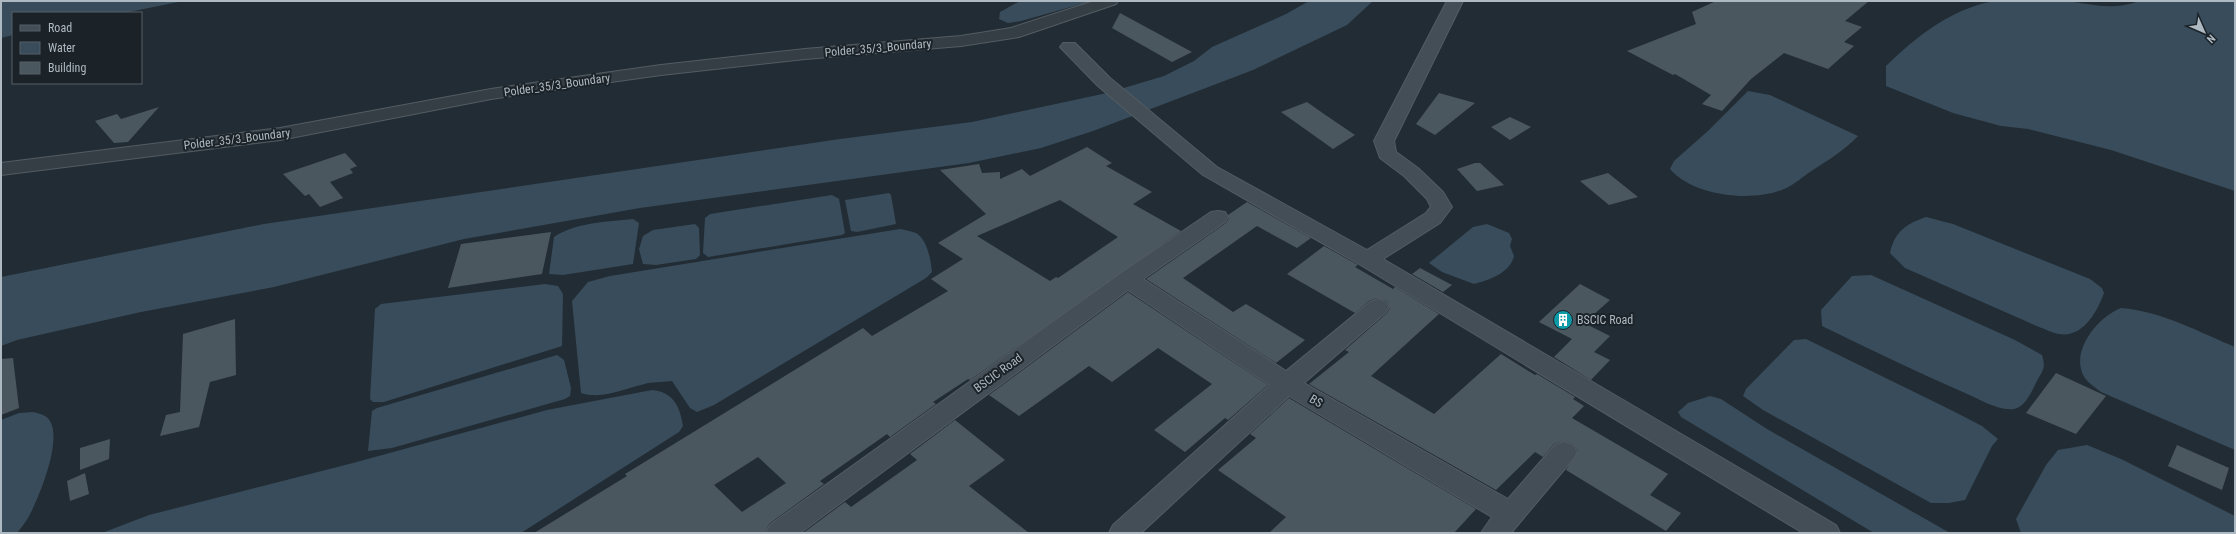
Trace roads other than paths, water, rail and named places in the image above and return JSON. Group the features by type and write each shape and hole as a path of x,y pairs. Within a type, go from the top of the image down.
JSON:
{"street":[{"name":"Polder_35/3_Boundary","path":"1,169 87,157 280,134 491,94 661,70 805,54 961,41 1013,33 1057,20 1110,1"},
{"path":"1367,259 1433,218 1442,207 1436,196 1411,172 1387,154 1384,141 1455,1"},
{"path":"1069,47 1104,82 1168,138 1210,171 1367,259 1826,533"},
{"name":"BSCIC Road","path":"780,533 1128,279 1218,217"},
{"name":"BS","path":"1128,279 1503,524"},
{"path":"1122,533 1288,384 1378,307"},
{"path":"1503,524 1564,452"}],"water":[{"path":"1,1 183,1 129,12 12,12 12,35 1,38"},
{"path":"1020,1 1092,1 1021,21 1008,23 999,19 1000,12"},
{"path":"1309,1 1373,1 1347,25 1253,70 1093,131 1041,148 969,163 640,208 464,239 274,287 141,312 17,340 1,346 1,277 264,224 840,139 972,122 1107,93 1164,76 1194,61 1212,47 1286,14"},
{"path":"1994,1 2066,1 2102,6 2121,6 2139,1 2235,1 2235,191 2111,150 2028,129 2001,126 1953,113 1886,86 1886,66 1922,34 1963,10"},
{"path":"1748,91 1770,95 1858,136 1827,161 1793,184 1784,189 1771,193 1756,196 1724,194 1708,191 1680,178 1670,169 1674,161 1709,130"},
{"path":"889,193 891,195 896,224 857,232 851,231 845,200"},
{"path":"832,195 839,199 845,233 842,235 708,257 703,253 705,218 710,214"},
{"path":"1926,217 1953,224 2090,279 2102,288 2104,293 2097,308 2082,328 2068,334 2059,334 2039,327 1905,268 1890,253 1892,245 1902,229 1913,222"},
{"path":"633,219 639,223 633,264 563,275 549,274 554,237 572,228 602,222"},
{"path":"695,224 699,228 700,255 696,259 656,265 643,264 639,249 643,236 653,230"},
{"path":"1487,224 1509,233 1512,239 1510,246 1514,256 1512,262 1504,271 1492,278 1474,284 1442,272 1429,263 1473,227"},
{"path":"900,229 916,233 926,245 932,272 926,278 714,405 697,412 690,408 672,381 648,383 606,394 589,395 581,393 572,301 588,282 610,276"},
{"path":"1871,275 2015,340 2042,355 2044,364 2043,371 2024,403 2018,408 2014,409 2002,408 1989,404 1911,369 1822,326 1821,310 1852,276"},
{"path":"545,284 558,286 563,294 562,346 384,402 373,402 370,399 375,309 381,304"},
{"path":"2121,308 2151,313 2194,329 2235,347 2235,450 2101,392 2091,385 2086,379 2082,373 2080,360 2085,341 2098,324 2113,312"},
{"path":"1806,339 1982,426 1998,439 1992,446 1965,500 1949,503 1931,503 1763,410 1743,396 1746,389 1794,340"},
{"path":"557,355 564,360 571,388 570,396 565,399 392,448 368,451 372,411 377,408"},
{"path":"652,390 665,394 674,401 682,419 683,426 679,432 521,533 102,533 149,515 353,463 547,410"},
{"path":"1710,396 1721,399 1767,429 1950,533 1874,533 1681,417 1678,412 1688,403"},
{"path":"33,412 45,416 51,424 53,435 49,466 33,509 24,524 17,533 1,533 1,420 19,413"},
{"path":"2087,445 2121,459 2235,516 2235,533 2021,533 2016,519 2046,465 2058,450"}],"place":[{"name":"BSCIC Road","path":"1563,320"}]}
